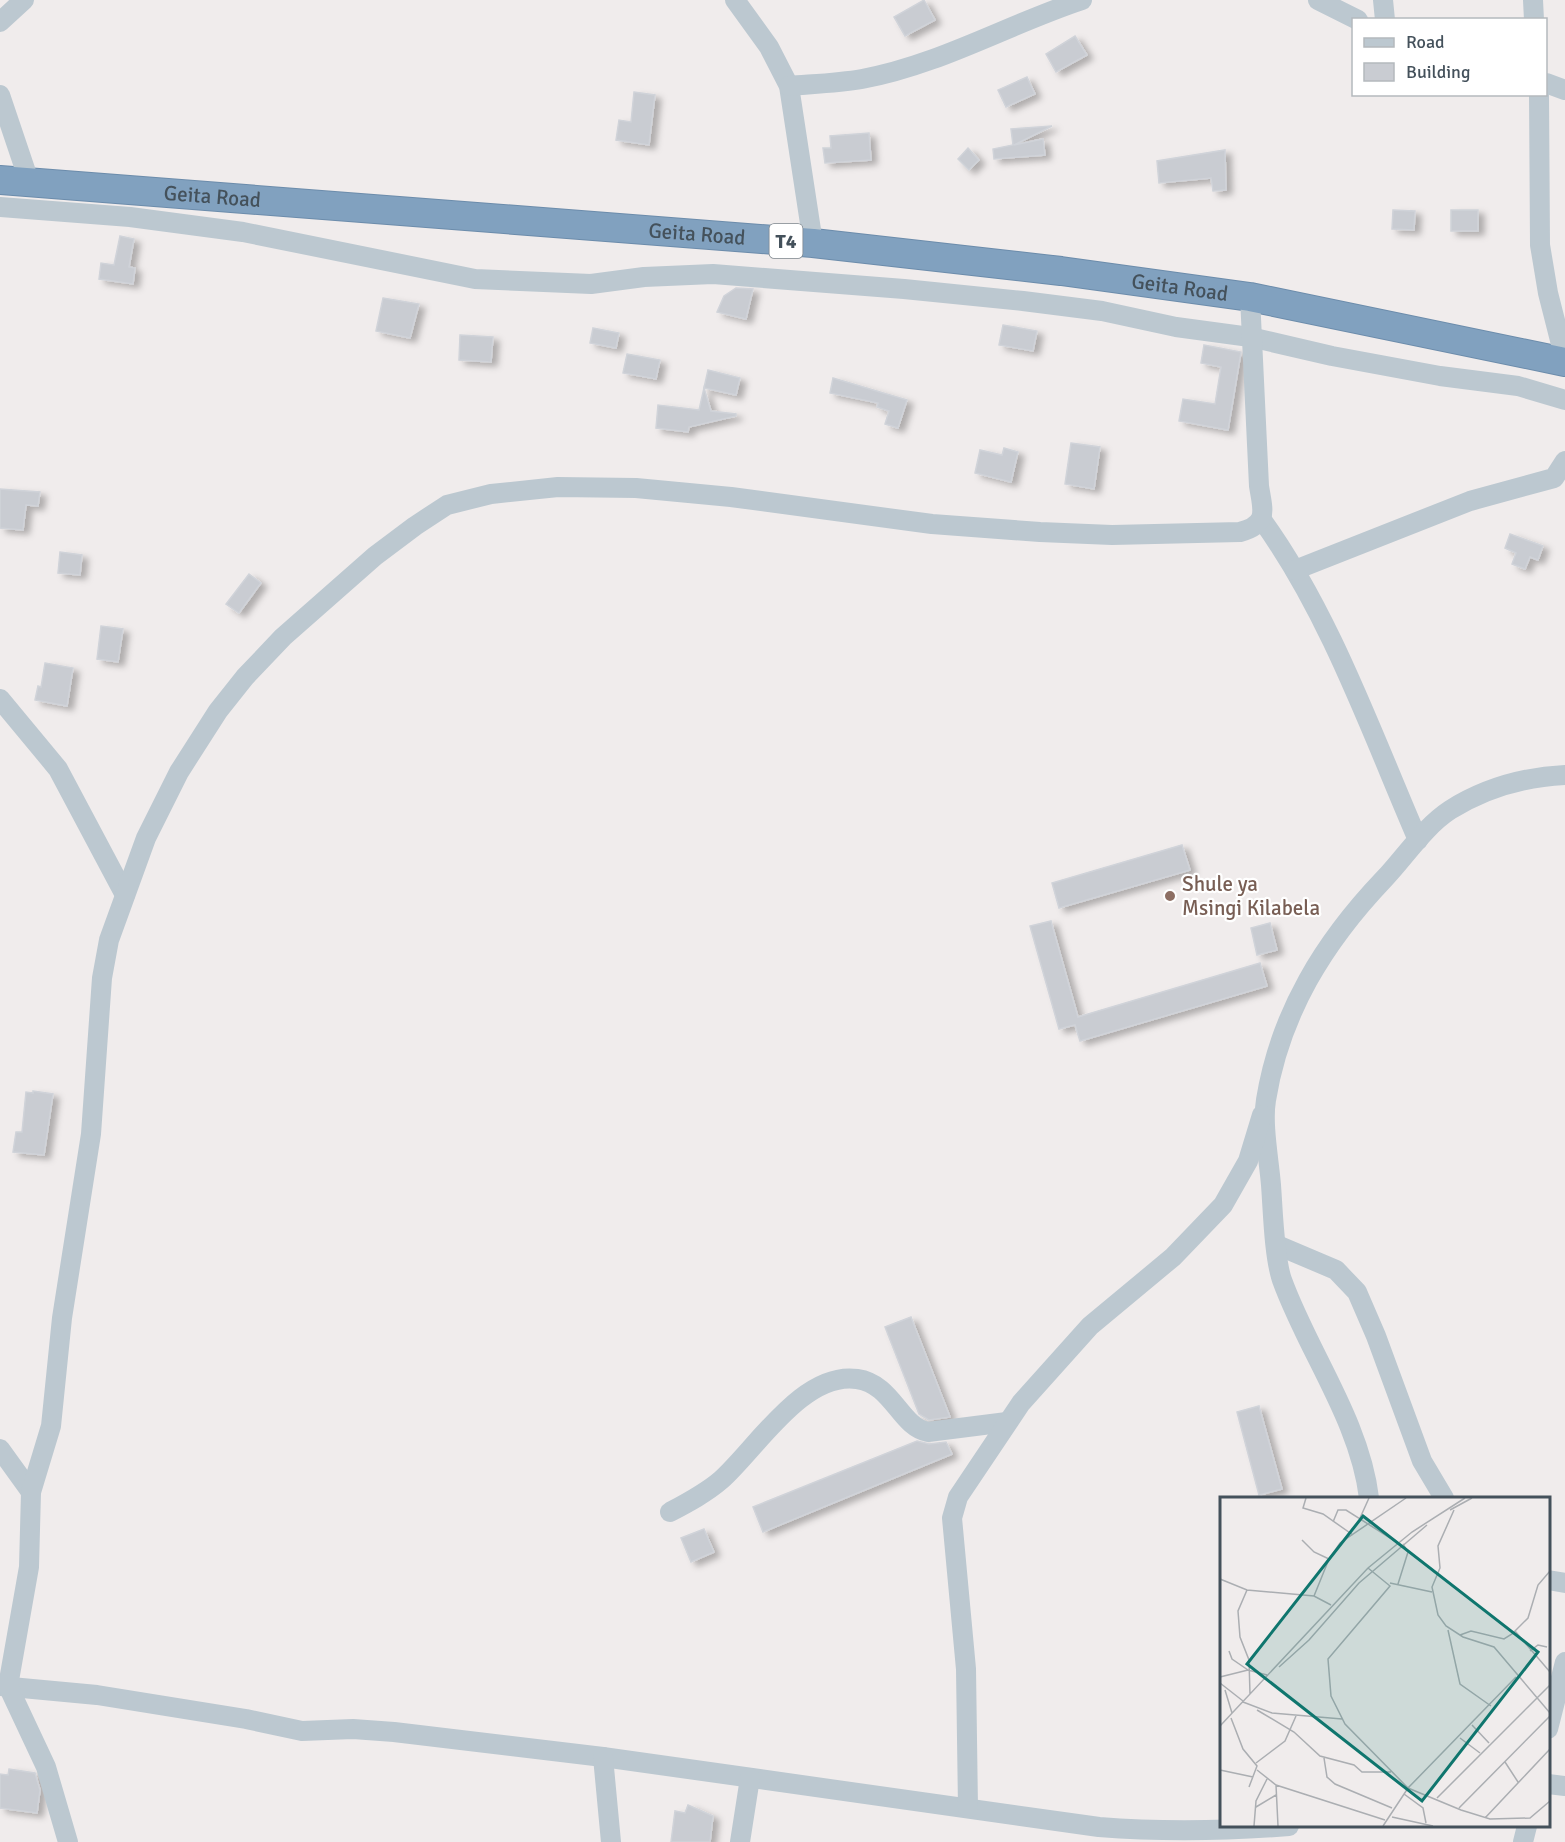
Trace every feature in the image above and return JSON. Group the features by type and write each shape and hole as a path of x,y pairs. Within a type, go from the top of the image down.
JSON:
{"highway":[{"name":"Geita Road","path":"0,180 813,243 1061,271 1250,297 1565,361"}],"street":[{"path":"0,22 24,0"},
{"path":"735,0 769,46 789,86 813,243"},
{"path":"789,86 862,79 911,65 1039,14 1082,0"},
{"path":"1318,0 1354,18"},
{"path":"1383,0 1385,18"},
{"path":"1533,0 1534,18"},
{"path":"1547,84 1565,90"},
{"path":"0,94 29,182"},
{"path":"1539,96 1540,244 1548,293 1565,361"},
{"path":"0,207 130,217 243,232 475,279 591,284 644,277 713,274 1023,301 1102,311 1176,327 1250,337 1354,360 1518,386 1565,400"},
{"path":"1250,297 1250,337 1262,520 1295,570 1325,626 1418,840"},
{"path":"1295,570 1470,501 1554,478 1565,461"},
{"path":"68,1842 46,1767 4,1686 29,1567 31,1492 51,1426 62,1318 92,1134 102,978 109,940 146,837 179,772 218,711 245,677 282,637 375,556 447,505 491,494 558,487 625,488 731,497 932,524 1112,535 1221,533 1254,528 1262,520"},
{"path":"0,699 58,769 125,895"},
{"path":"968,1808 966,1669 952,1518 958,1497 1021,1403 1090,1326 1173,1257 1222,1205 1248,1161 1281,1041 1299,992 1362,902 1418,840 1449,811 1513,781 1565,775"},
{"path":"1265,1101 1281,1277 1352,1436 1367,1483 1369,1497"},
{"path":"1277,1245 1336,1270 1356,1292 1376,1336 1422,1461 1443,1497"},
{"path":"670,1512 687,1504 720,1480 799,1400 821,1385 842,1379 858,1379 888,1393 919,1431 928,1432 1007,1422"},
{"path":"0,1449 31,1492"},
{"path":"1550,1580 1565,1583"},
{"path":"1550,1721 1565,1662"},
{"path":"4,1686 171,1707 302,1731 353,1729 394,1732 603,1757 1099,1827 1159,1832 1208,1832 1276,1827"},
{"path":"603,1757 611,1842"},
{"path":"740,1842 750,1778"},
{"path":"1550,1784 1565,1786"},
{"path":"1288,1842 1289,1827"},
{"path":"1523,1842 1527,1827"}],"building":[{"path":"924,0 935,20 905,36 894,17"},
{"path":"1075,36 1087,55 1056,72 1046,54"},
{"path":"1027,77 1035,94 1006,107 998,90"},
{"path":"634,92 655,95 649,145 616,140 619,120 631,122"},
{"path":"1052,126 1014,145 1043,139 1045,155 994,159 993,149 1013,145 1011,129"},
{"path":"869,133 871,160 825,163 823,148 831,148 830,136"},
{"path":"968,148 979,160 969,170 958,159"},
{"path":"1225,150 1226,190 1213,191 1211,178 1159,183 1157,161"},
{"path":"1393,210 1415,211 1414,230 1392,229"},
{"path":"1451,210 1478,210 1478,231 1451,231"},
{"path":"120,236 134,239 129,267 135,268 133,284 99,279 101,263 114,265"},
{"path":"736,288 753,289 746,319 717,312 724,296"},
{"path":"383,298 419,304 410,338 376,331"},
{"path":"1003,325 1037,331 1033,351 999,345"},
{"path":"593,328 619,333 616,348 590,343"},
{"path":"460,335 493,337 491,362 459,360"},
{"path":"1204,345 1241,352 1228,430 1179,421 1183,399 1215,404 1221,367 1201,363"},
{"path":"627,354 660,360 656,379 623,373"},
{"path":"708,370 740,378 736,395 704,388"},
{"path":"833,378 907,400 898,428 885,424 889,411 877,407 878,403 830,393"},
{"path":"704,388 711,411 736,414 736,416 689,427 688,432 656,428 658,405 699,410"},
{"path":"1071,443 1100,447 1094,489 1065,484"},
{"path":"1004,448 1018,452 1011,482 975,473 980,450 1002,455"},
{"path":"0,489 40,492 38,506 26,505 23,530 0,528"},
{"path":"1510,534 1543,546 1538,560 1530,557 1525,569 1512,564 1516,553 1505,548"},
{"path":"60,552 82,555 80,575 58,573"},
{"path":"249,574 261,583 239,613 226,604"},
{"path":"101,626 123,629 118,662 97,659"},
{"path":"45,663 73,668 67,706 35,700 38,686 41,687"},
{"path":"1182,845 1190,870 1059,908 1052,883"},
{"path":"1051,921 1078,1017 1260,963 1267,986 1080,1041 1075,1025 1059,1029 1030,926"},
{"path":"1270,923 1277,950 1257,955 1251,928"},
{"path":"33,1091 53,1094 44,1155 13,1152 16,1132 22,1132 26,1092 33,1093"},
{"path":"911,1317 950,1417 929,1420 919,1414 885,1327"},
{"path":"1259,1406 1282,1489 1259,1495 1237,1412"},
{"path":"917,1441 929,1444 946,1442 952,1454 763,1532 753,1507"},
{"path":"704,1529 714,1552 691,1562 681,1538"},
{"path":"9,1769 35,1773 40,1790 37,1813 0,1808 0,1774 8,1775"},
{"path":"688,1805 713,1816 710,1842 671,1842 675,1811 685,1813"}],"place":[{"name":"Shule ya Msingi Kilabela","path":"1170,896"}]}
